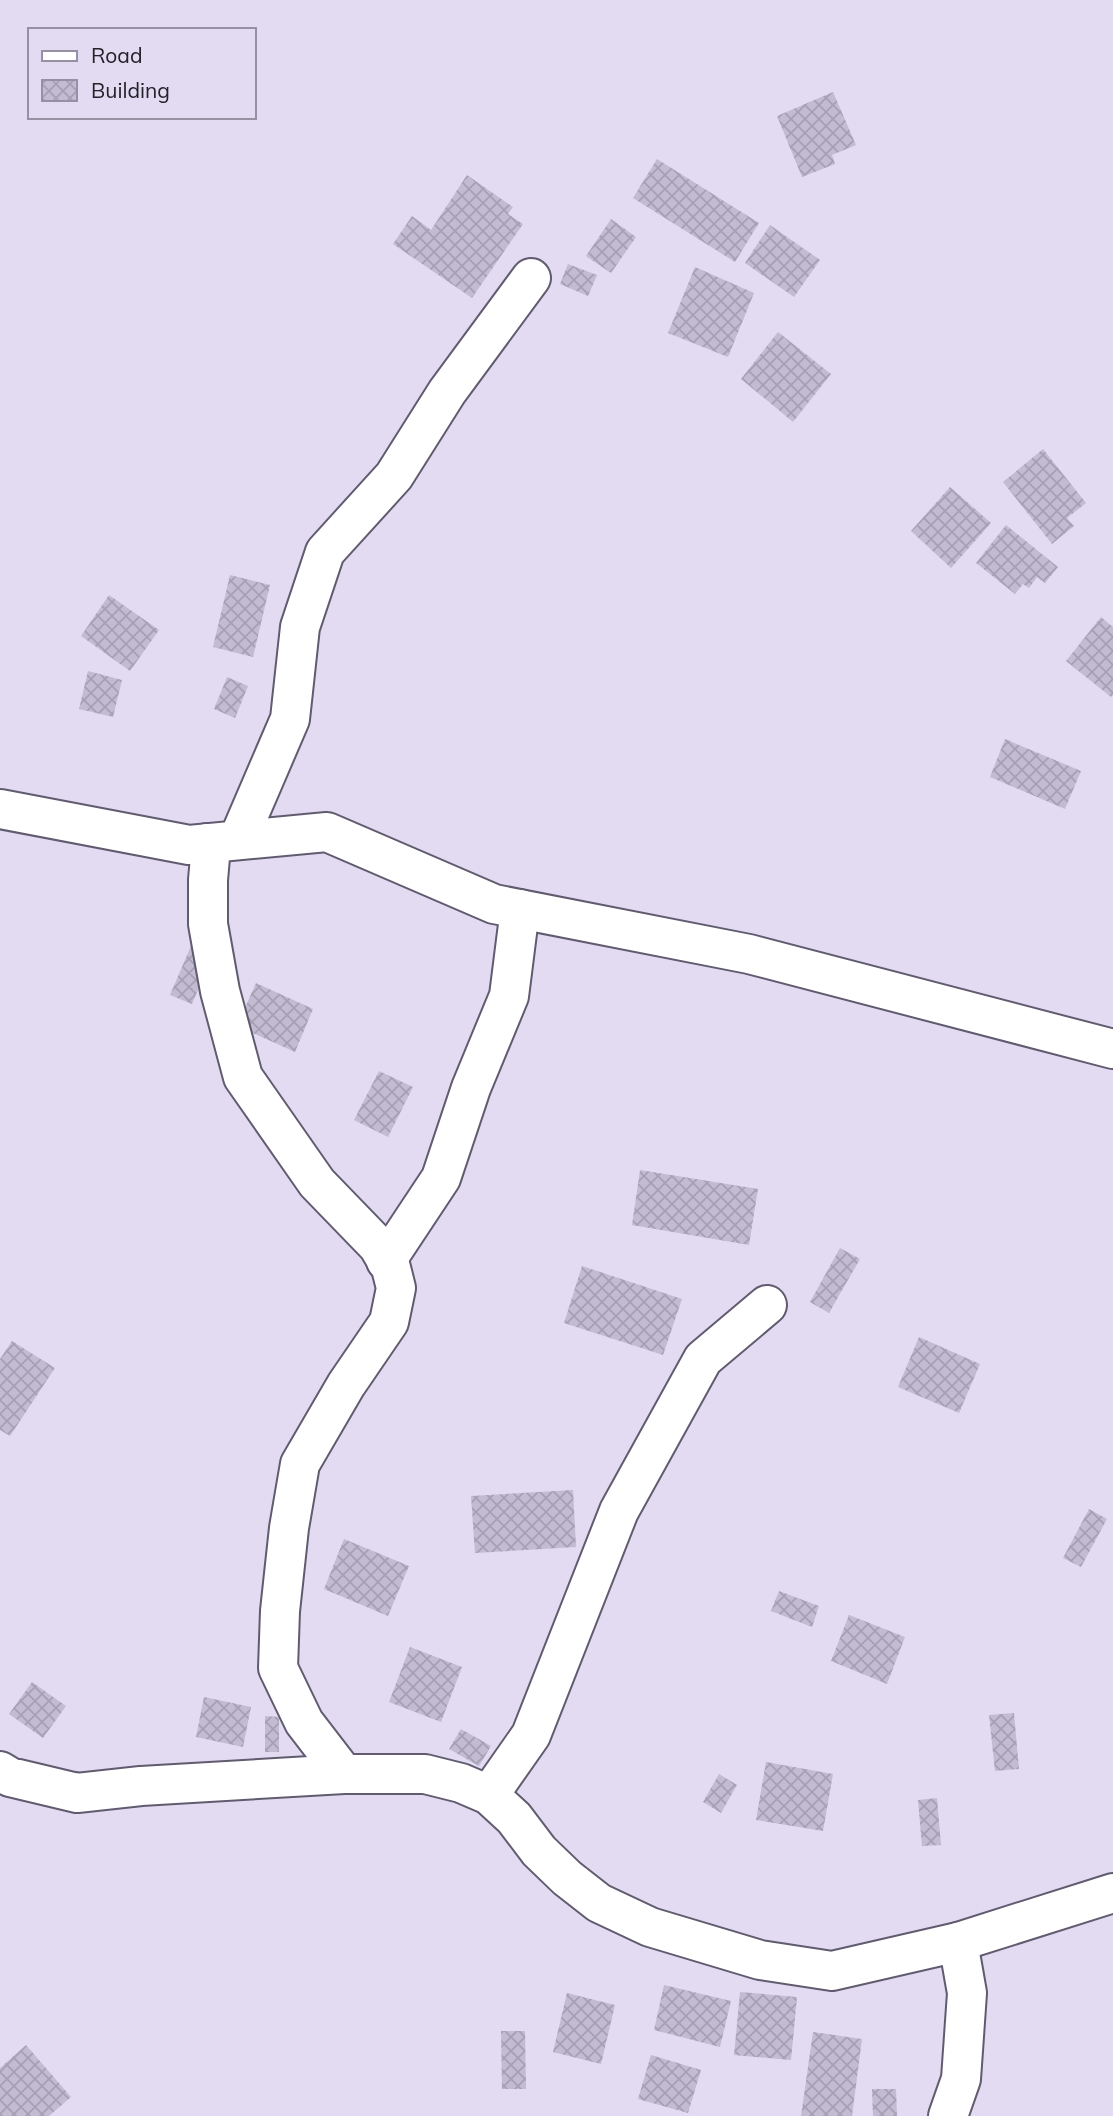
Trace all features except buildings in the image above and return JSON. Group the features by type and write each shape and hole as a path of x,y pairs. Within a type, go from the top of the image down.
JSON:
{"street":[{"path":"344,1773 304,1722 278,1668 280,1611 289,1528 300,1464 346,1385 389,1322 396,1288 391,1268 378,1246 317,1183 243,1077 220,991 208,923 210,857 222,842 290,719 300,627 325,552 394,476 447,393 531,278"},
{"path":"0,809 189,845 327,832 494,904 749,954 1113,1049"},
{"path":"386,1261 441,1178 471,1088 509,996 520,909"},
{"path":"489,1795 531,1735 619,1511 703,1359 767,1305"},
{"path":"0,1771 10,1777 77,1793 141,1786 344,1773 425,1774 461,1783 489,1795 514,1818 539,1851 599,1903 650,1927 760,1960 832,1971 958,1942 1113,1893"},
{"path":"948,2116 961,2079 967,1993 958,1942"}]}
